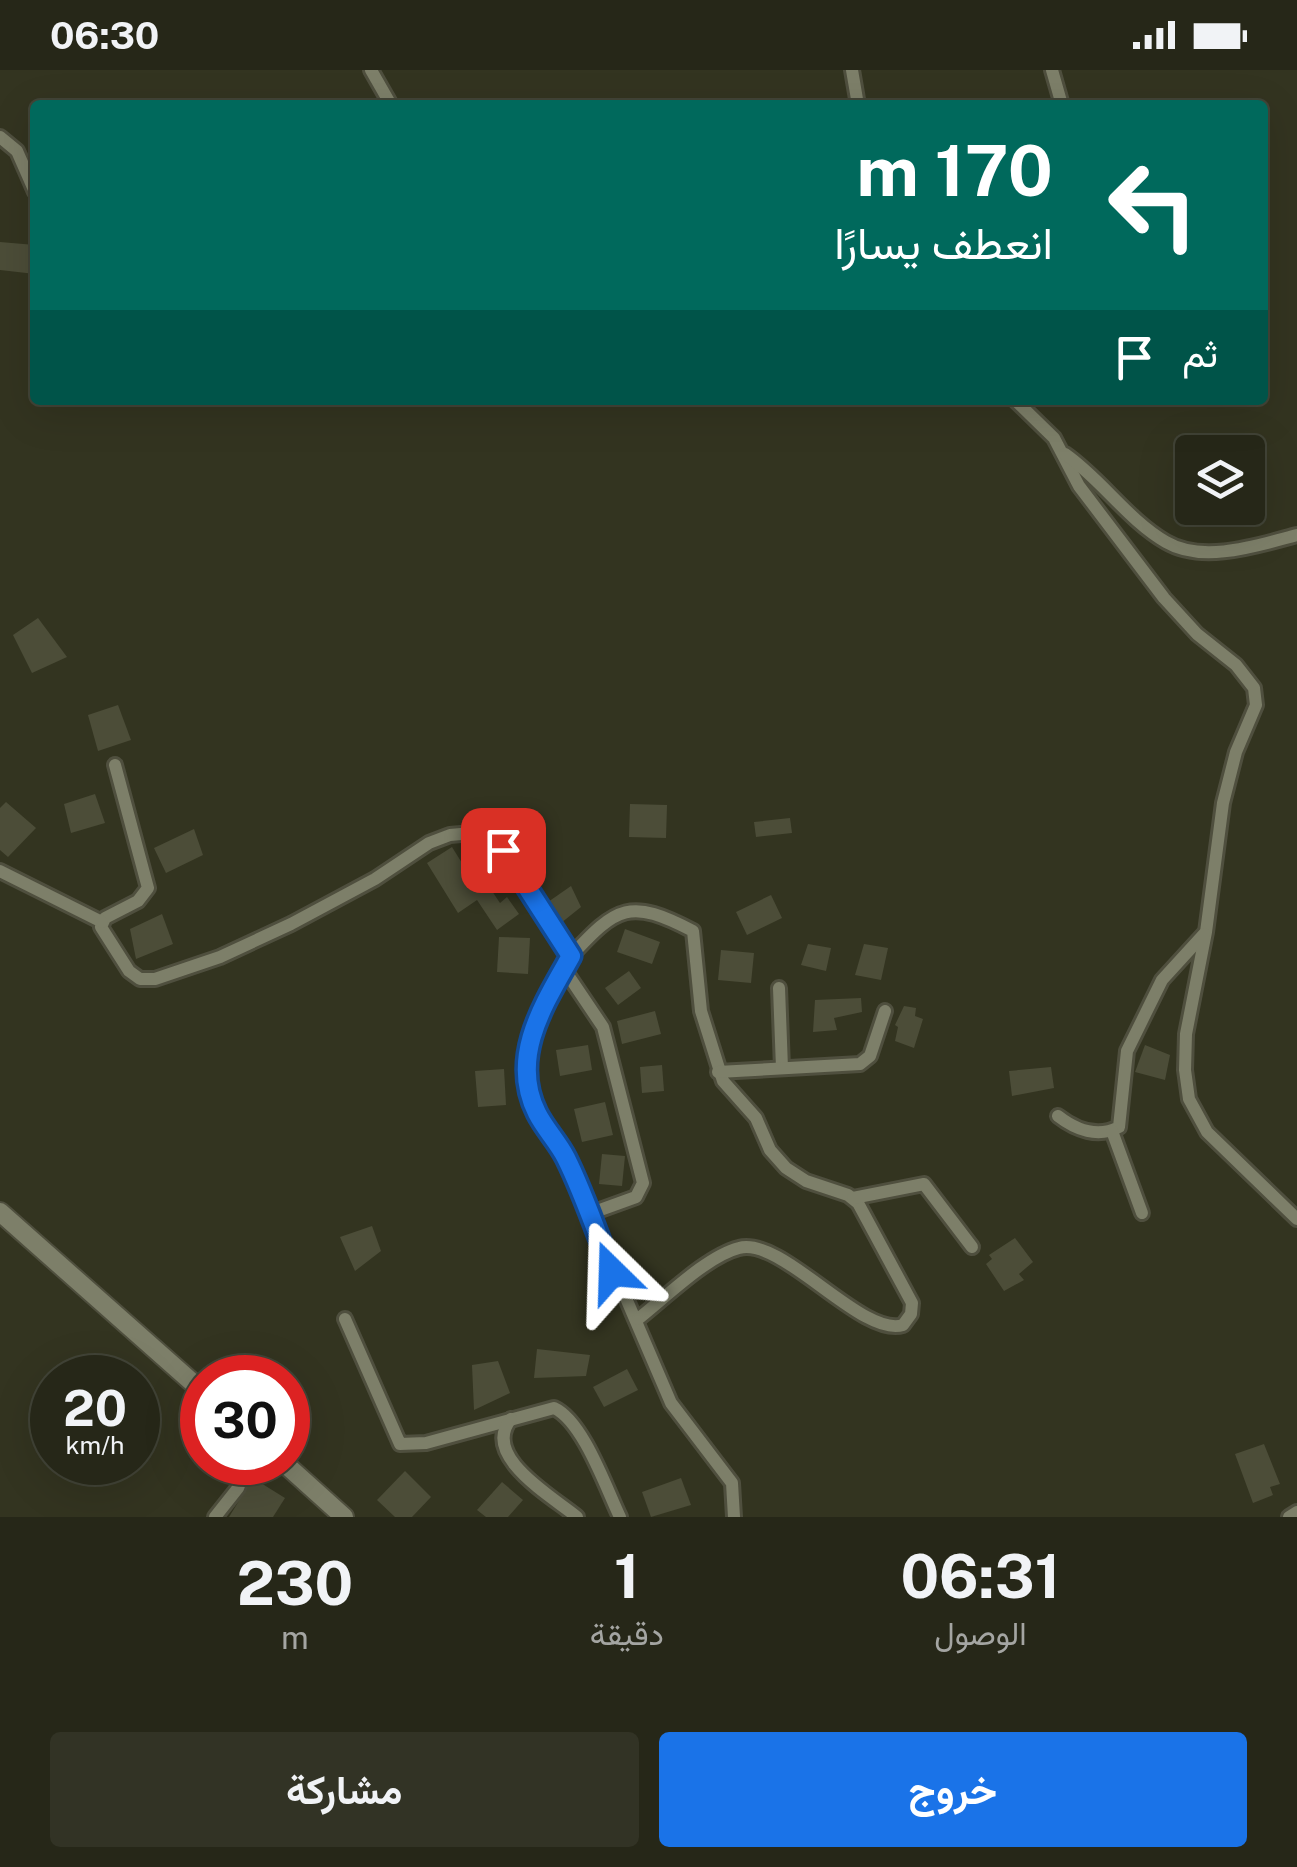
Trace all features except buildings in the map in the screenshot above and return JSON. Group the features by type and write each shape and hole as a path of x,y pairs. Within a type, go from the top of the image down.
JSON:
{"main road":[{"path":"0,1212 180,1372"},
{"path":"308,1485 344,1517"}],"street":[{"path":"372,70 387,100"},
{"path":"852,70 857,100"},
{"path":"1052,70 1061,100"},
{"path":"0,136 16,151 30,181"},
{"path":"1020,405 1049,432 1079,486 1164,598 1197,634 1236,665 1254,688 1254,712 1227,780 1206,932 1186,1034 1189,1098 1206,1132 1297,1219"},
{"path":"1062,453 1177,548 1222,551 1297,535"},
{"path":"102,922 138,901 148,888 115,764"},
{"path":"102,922 102,932 130,971 140,979 155,979 220,957 291,924 375,879 430,843 450,835 472,833 496,842 603,1027 642,1183 636,1197 589,1214"},
{"path":"0,870 102,922"},
{"path":"734,1517 732,1483 678,1416 638,1319 612,1272 565,1156 536,1112 527,1083 526,1058 532,1033 568,962 597,925 629,911 655,914 693,932 701,1010 718,1072 756,1118 770,1150 786,1168 806,1181 853,1198 924,1184 972,1247"},
{"path":"1058,1116 1088,1132 1112,1131 1120,1123 1130,1043 1162,980 1206,932"},
{"path":"779,988 782,1068"},
{"path":"718,1072 864,1062 884,1011"},
{"path":"1112,1131 1142,1213"},
{"path":"638,1319 721,1256 738,1248 753,1247 876,1324 902,1325 911,1314 908,1291 853,1198"},
{"path":"345,1319 400,1444 415,1446 548,1408 564,1413 620,1517"},
{"path":"512,1419 504,1432 507,1455 521,1472 577,1517"},
{"path":"215,1517 239,1485"},
{"path":"1289,1517 1297,1512"}],"route":[{"path":"503,850 571,956 532,1033 526,1058 527,1083 536,1112 565,1156 612,1272"}]}
